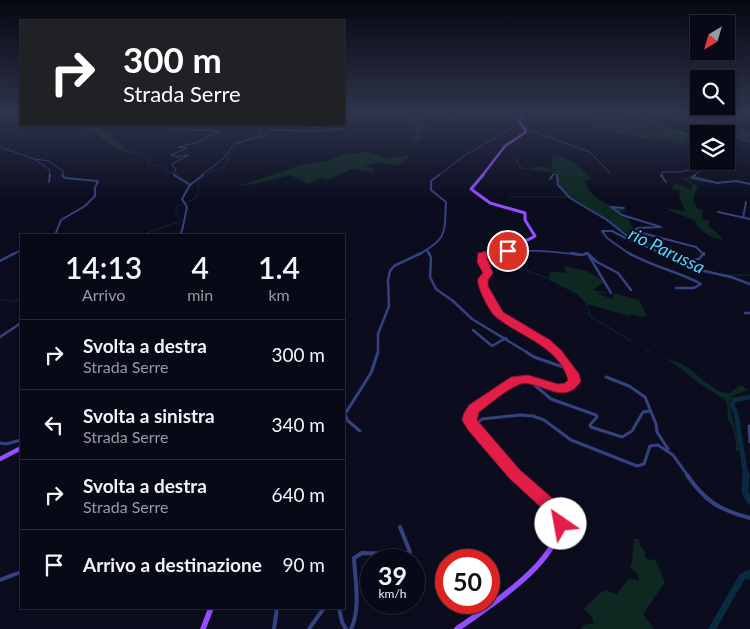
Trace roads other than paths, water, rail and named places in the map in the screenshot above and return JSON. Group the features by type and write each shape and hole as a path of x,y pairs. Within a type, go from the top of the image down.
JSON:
{"main road":[{"path":"457,629 526,578 552,548 560,536 561,528 560,520 553,508 514,474 473,427 469,418 474,409 510,383 525,379 552,387 564,388 574,381 570,369 562,357 545,343 498,314 482,283 488,273 482,262 482,255 493,250 529,241 535,236 525,220 525,213 490,202 471,190 505,146 511,142"},
{"path":"0,459 20,449"},
{"path":"203,629 211,609"}],"street":[{"path":"191,184 174,174 176,170 173,163 189,156 171,156 186,148 178,148 201,142"},
{"path":"179,234 186,215 186,203 182,200 191,184 224,158 236,142"},
{"path":"360,431 348,421 345,414 361,391 378,356 378,335 386,320 391,301 387,290 390,271 394,266 427,250 440,237 446,225 446,202 431,190 432,179 464,156 490,142"},
{"path":"563,142 590,152 610,173"},
{"path":"0,147 34,159 52,162 63,171 62,175 65,178 95,179 99,182 94,188 95,196 85,206 62,219 55,234"},
{"path":"34,159 50,170 48,182"},
{"path":"666,182 661,175 662,172 681,172 699,168 702,170 692,177 717,183 736,180 750,184"},
{"path":"550,179 553,174 557,174 556,182 569,197 612,223 635,242"},
{"path":"742,218 746,202"},
{"path":"624,208 611,207 622,215 661,227 638,228 635,230 638,232 696,247 705,254 700,259 689,260 686,264"},
{"path":"718,212 750,220"},
{"path":"676,288 694,288 701,284 685,275 645,263 607,238 602,231 612,231 701,271 731,277 750,284"},
{"path":"0,260 20,250"},
{"path":"427,250 431,258 430,277 436,289 472,318 534,357 570,369"},
{"path":"482,255 493,255 514,250 553,251 583,255 587,253"},
{"path":"587,253 597,262 618,273 631,290"},
{"path":"587,253 611,293"},
{"path":"745,313 750,313"},
{"path":"0,337 20,324"},
{"path":"473,330 492,346 506,338"},
{"path":"606,377 637,390 644,398 657,432 693,486 706,499 729,513 750,518"},
{"path":"525,379 551,398 596,415 590,427 619,437 626,437 640,415 650,411"},
{"path":"473,427 482,419 520,415 534,416 544,420 567,438 637,466 644,464 648,448 652,444 669,450"},
{"path":"749,426 750,442"},
{"path":"0,443 6,444 20,440"},
{"path":"351,629 354,623 356,594 354,558 362,553 407,554 410,552 400,526"},
{"path":"0,580 20,572"},
{"path":"274,629 277,609"},
{"path":"309,629 323,609"},
{"path":"338,609 346,629"}],"waterway":[{"path":"114,142 127,152 140,154 142,157 149,159 148,164 164,167 167,172 175,174 192,184"},
{"path":"144,234 181,221 176,212 176,207 196,198 199,190 197,183 209,173 226,166 229,155 241,142"},
{"path":"735,152 743,154"},
{"name":"rio Parussa","path":"563,160 562,183 568,190 638,240 661,252"},
{"path":"510,197 567,197"},
{"path":"493,260 566,286 583,298 590,316 631,341"},
{"name":"rio Parussa","path":"690,265 712,272"},
{"name":"rio Parussa","path":"726,275 750,275"},
{"path":"0,301 3,299 11,302 20,299"},
{"path":"646,350 650,352"},
{"path":"668,359 734,400"},
{"path":"746,476 736,414 732,405 734,400 750,397"},
{"path":"746,476 745,492 750,501"},
{"path":"712,629 742,577 750,573"},
{"path":"744,576 750,579"}]}
